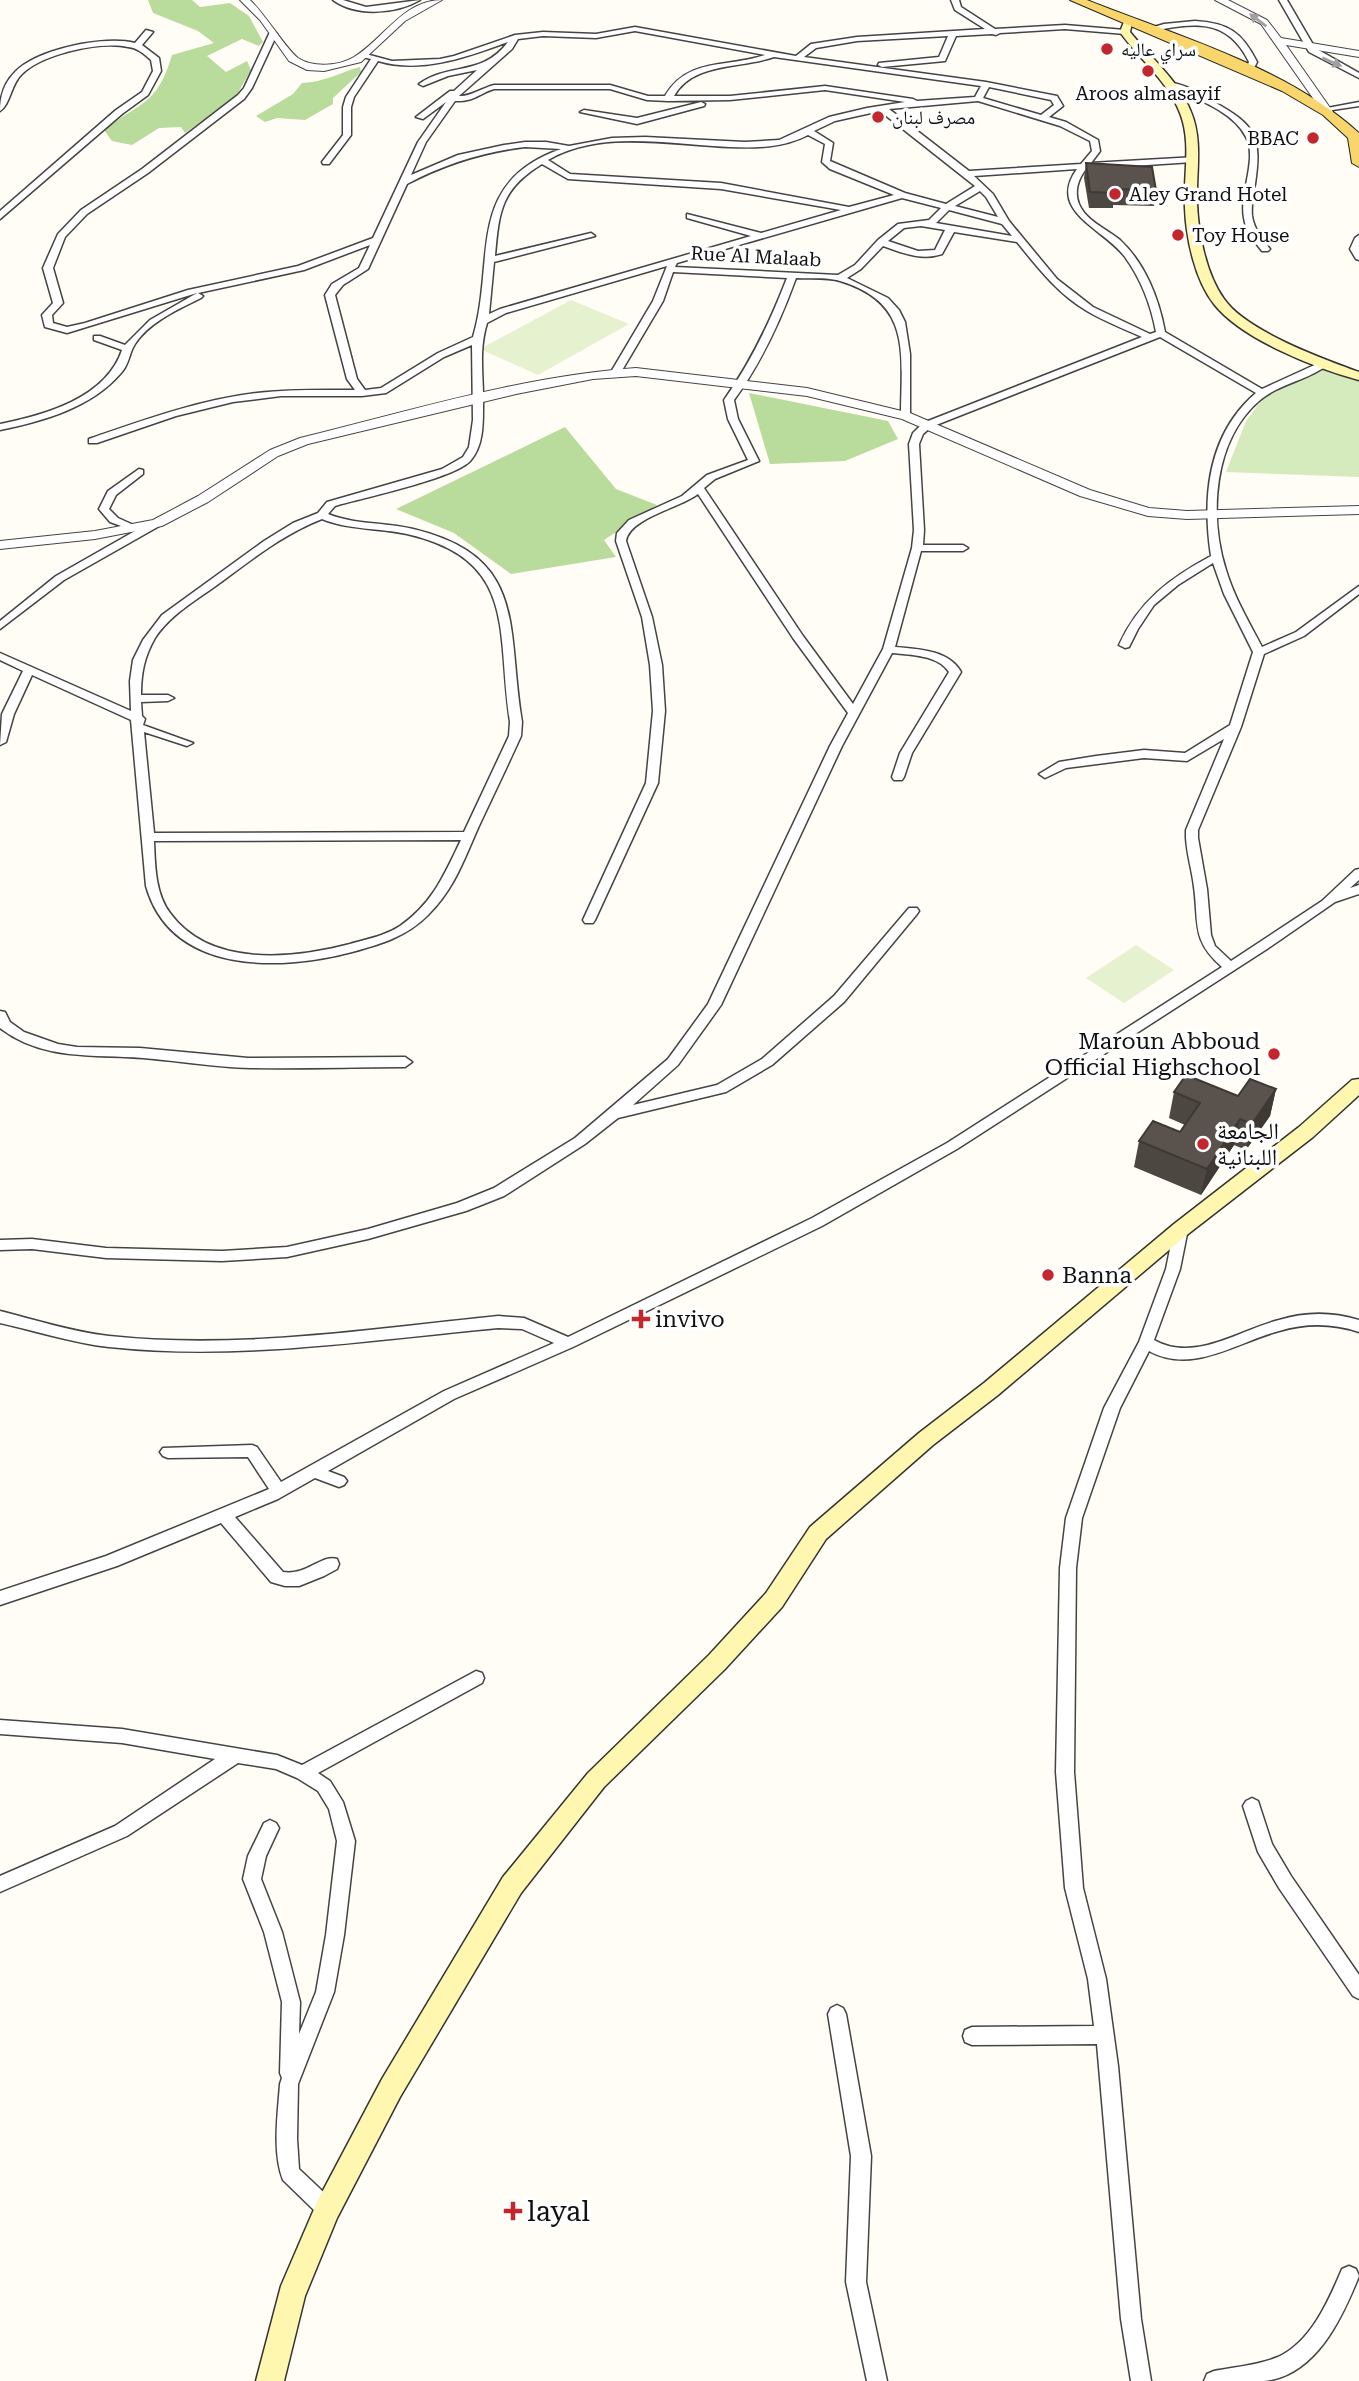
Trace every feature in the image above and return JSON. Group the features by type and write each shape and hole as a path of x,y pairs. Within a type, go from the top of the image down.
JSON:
{"main road":[{"path":"1076,0 1127,27 1148,30 1249,70 1327,111 1355,137 1359,163"},
{"path":"1127,27 1173,85 1192,133 1191,208 1194,232 1218,301 1232,315 1259,331 1324,364 1359,376"},
{"path":"270,2381 291,2296 327,2209 391,2088 512,1885 596,1780 717,1662 774,1600 818,1533 926,1440 991,1390 1181,1229 1306,1132 1359,1085"}],"street":[{"path":"246,0 293,59 311,68 334,66 370,57 393,63 440,61 515,37 543,34 596,36 635,29 774,55 799,57 853,72 986,84 1054,98 1059,106 1042,118"},
{"path":"337,0 365,10 385,9 416,0"},
{"path":"326,162 347,135 350,97 370,57 402,19 437,0"},
{"path":"955,0 958,8 996,33"},
{"path":"1220,0 1258,18 1278,41 1288,59 1327,111 1359,104"},
{"path":"1283,0 1318,56 1359,76"},
{"path":"1148,30 1195,23 1225,28 1238,35 1250,53 1253,65 1249,70"},
{"path":"799,57 814,46 835,42 1065,27 1127,27"},
{"path":"137,46 149,32"},
{"path":"273,34 248,88 241,97 145,171 84,212 61,236 48,268 58,303 46,320 52,327 68,330 191,292 301,268 375,240"},
{"path":"825,89 853,72 942,59 952,35"},
{"path":"362,393 352,379 330,295 336,285 363,269 422,142 455,95 509,47 515,37"},
{"path":"1278,41 1359,54"},
{"path":"1288,59 1309,45"},
{"path":"0,109 13,79 36,60 54,52 92,46 137,46 156,60 157,71 145,93 119,112 0,216"},
{"path":"668,99 676,82 688,75 774,55"},
{"path":"424,84 454,72 487,66"},
{"path":"978,99 986,84"},
{"path":"1173,85 1207,99 1240,125 1254,144 1252,179 1245,205 1251,227 1265,249"},
{"path":"420,117 444,98 455,95 469,99 494,86 610,87 648,98 668,99 730,98 825,89 928,103"},
{"path":"584,112 637,121 730,98"},
{"path":"404,182 444,162 529,144 566,147 620,139 659,138 757,145 782,143 830,120 883,109 978,99 1063,124 1094,140 1096,151 1074,180 1073,194 1076,204 1091,225 1122,247 1148,291 1161,333 1262,393"},
{"path":"883,109 967,174 990,196 1004,222 1069,294 1090,309 1149,337"},
{"path":"809,132 829,143 828,164 902,195 1004,222"},
{"path":"322,515 336,522 405,530 453,545 481,565 504,604 516,722 515,736 466,836 443,891 428,909 400,931 328,955 288,961 222,953 184,933 169,920 157,898 150,874 150,837 136,699 138,666 153,632 166,617 268,543 297,525 322,515 325,508 339,501 442,472 462,463 473,449 480,398 477,339 483,321 492,231 509,183 541,160 566,147"},
{"path":"967,174 1193,159"},
{"path":"541,160 568,176 588,180 721,186 848,209"},
{"path":"840,278 858,267 881,242 901,226 937,219 947,207 980,187"},
{"path":"483,321 503,311 672,265 758,235 902,195"},
{"path":"690,216 758,235"},
{"path":"923,223 1020,240"},
{"path":"881,242 922,255 935,254 939,253 951,228"},
{"path":"490,260 591,236"},
{"path":"1359,238 1355,249 1359,257"},
{"path":"616,372 658,301 672,265"},
{"name":"Rue Al Malaab","path":"672,265 792,277 840,278"},
{"path":"589,919 652,783 659,711 656,665 647,617 621,541 622,533 633,522 686,498 711,477 754,461 730,408 729,400 760,354 782,309 792,277"},
{"path":"840,278 877,295 899,314 905,357 906,416"},
{"path":"0,427 45,415 84,398 119,371 130,344 159,318 218,286"},
{"path":"0,1245 32,1244 106,1253 222,1256 287,1252 336,1242 448,1210 499,1192 540,1168 613,1114 673,1062 715,1005 854,713 889,649 917,548 919,530 914,444 918,433 927,425 1161,333"},
{"path":"97,338 128,349"},
{"path":"93,441 155,419 250,396 383,391 441,355 477,339"},
{"path":"1230,967 1210,948 1201,889 1191,856 1191,843 1196,821 1235,727 1259,652 1229,592 1217,557 1214,515 1216,474 1223,447 1239,414 1262,393 1324,364"},
{"path":"0,626 60,578 204,499 285,448 480,398 616,372 657,374 820,394 906,416 1116,504 1156,513 1214,515 1359,510"},
{"path":"135,528 114,520 104,509 112,493 139,472"},
{"path":"699,488 799,638 854,713"},
{"path":"0,545 157,523"},
{"path":"917,548 963,548"},
{"path":"1125,645 1140,612 1150,601 1190,571 1217,557"},
{"path":"1259,652 1280,645 1316,625 1359,589"},
{"path":"889,649 946,659 954,666 955,672 906,753 898,776"},
{"path":"0,656 139,723 187,743"},
{"path":"0,741 8,714 29,670"},
{"path":"136,699 168,698"},
{"path":"1045,774 1063,765 1144,754 1187,757 1235,727"},
{"path":"150,837 466,836"},
{"path":"1326,904 1359,873"},
{"path":"0,1598 111,1561 278,1491 449,1395 568,1343 867,1196 952,1146 1326,904 1359,889"},
{"path":"613,1114 720,1089 767,1062 839,999 913,911"},
{"path":"0,1015 5,1025 19,1035 77,1052 140,1053 248,1063 405,1062"},
{"path":"1141,2381 1130,2319 1097,1979 1074,1888 1067,1820 1065,1772 1068,1568 1074,1518 1112,1408 1146,1342 1173,1269 1181,1229"},
{"path":"0,1317 106,1341 166,1346 293,1342 498,1322 524,1324 568,1343"},
{"path":"1146,1342 1156,1350 1188,1353 1216,1349 1270,1328 1298,1322 1342,1320 1359,1326"},
{"path":"168,1452 252,1451 278,1491"},
{"path":"312,1471 339,1481"},
{"path":"224,1515 277,1577 289,1583 302,1580 331,1564"},
{"path":"303,1773 476,1678"},
{"path":"0,1727 122,1736 237,1754 277,1762 324,1786 337,1807 346,1841 325,1992 289,2084"},
{"path":"0,1884 121,1830 237,1754"},
{"path":"1252,1806 1264,1846 1285,1882 1359,1990"},
{"path":"270,1828 257,1856 252,1879 273,1931 291,2002 287,2140 290,2174 327,2209"},
{"path":"837,2014 861,2156 856,2282 877,2381"},
{"path":"972,2036 1104,2035"},
{"path":"1214,2381 1277,2366 1295,2358 1314,2339 1338,2301 1349,2276"}],"green space":[{"path":"148,0 192,0 200,7 230,3 249,16 263,42 259,46 242,39 207,56 226,72 247,61 251,70 235,98 185,133 181,127 159,128 132,145 112,141 104,130 154,93 172,55 214,43 198,31 153,13"},
{"path":"360,67 361,72 333,98 333,104 305,120 277,118 265,122 256,116 293,94 302,83 325,79"},
{"path":"571,300 629,324 538,375 480,349"},
{"path":"1325,369 1359,381 1359,477 1226,472 1246,421 1263,398"},
{"path":"749,393 888,421 898,439 845,461 770,464"},
{"path":"565,427 616,489 657,505 604,540 616,557 511,574 454,533 396,509"},
{"path":"1136,945 1174,970 1124,1003 1086,978"}],"building":[{"path":"1086,163 1152,167 1156,190 1114,189 1115,193 1090,192"},
{"path":"1186,1075 1238,1096 1250,1079 1276,1089 1252,1124 1240,1119 1207,1169 1139,1141 1153,1121 1180,1132 1200,1103 1174,1092"}],"place":[{"name":"سراي عاليه","path":"1107,49"},
{"name":"Aroos almasayif","path":"1148,71"},
{"name":"مصرف لبنان","path":"878,117"},
{"name":"BBAC","path":"1313,138"},
{"name":"Aley Grand Hotel","path":"1115,194"},
{"name":"Toy House","path":"1178,235"},
{"name":"Maroun Abboud Official Highschool","path":"1274,1054"},
{"name":"الجامعة اللبنانية","path":"1203,1144"},
{"name":"Banna","path":"1048,1275"},
{"name":"invivo","path":"641,1319"},
{"name":"layal","path":"513,2211"}]}
